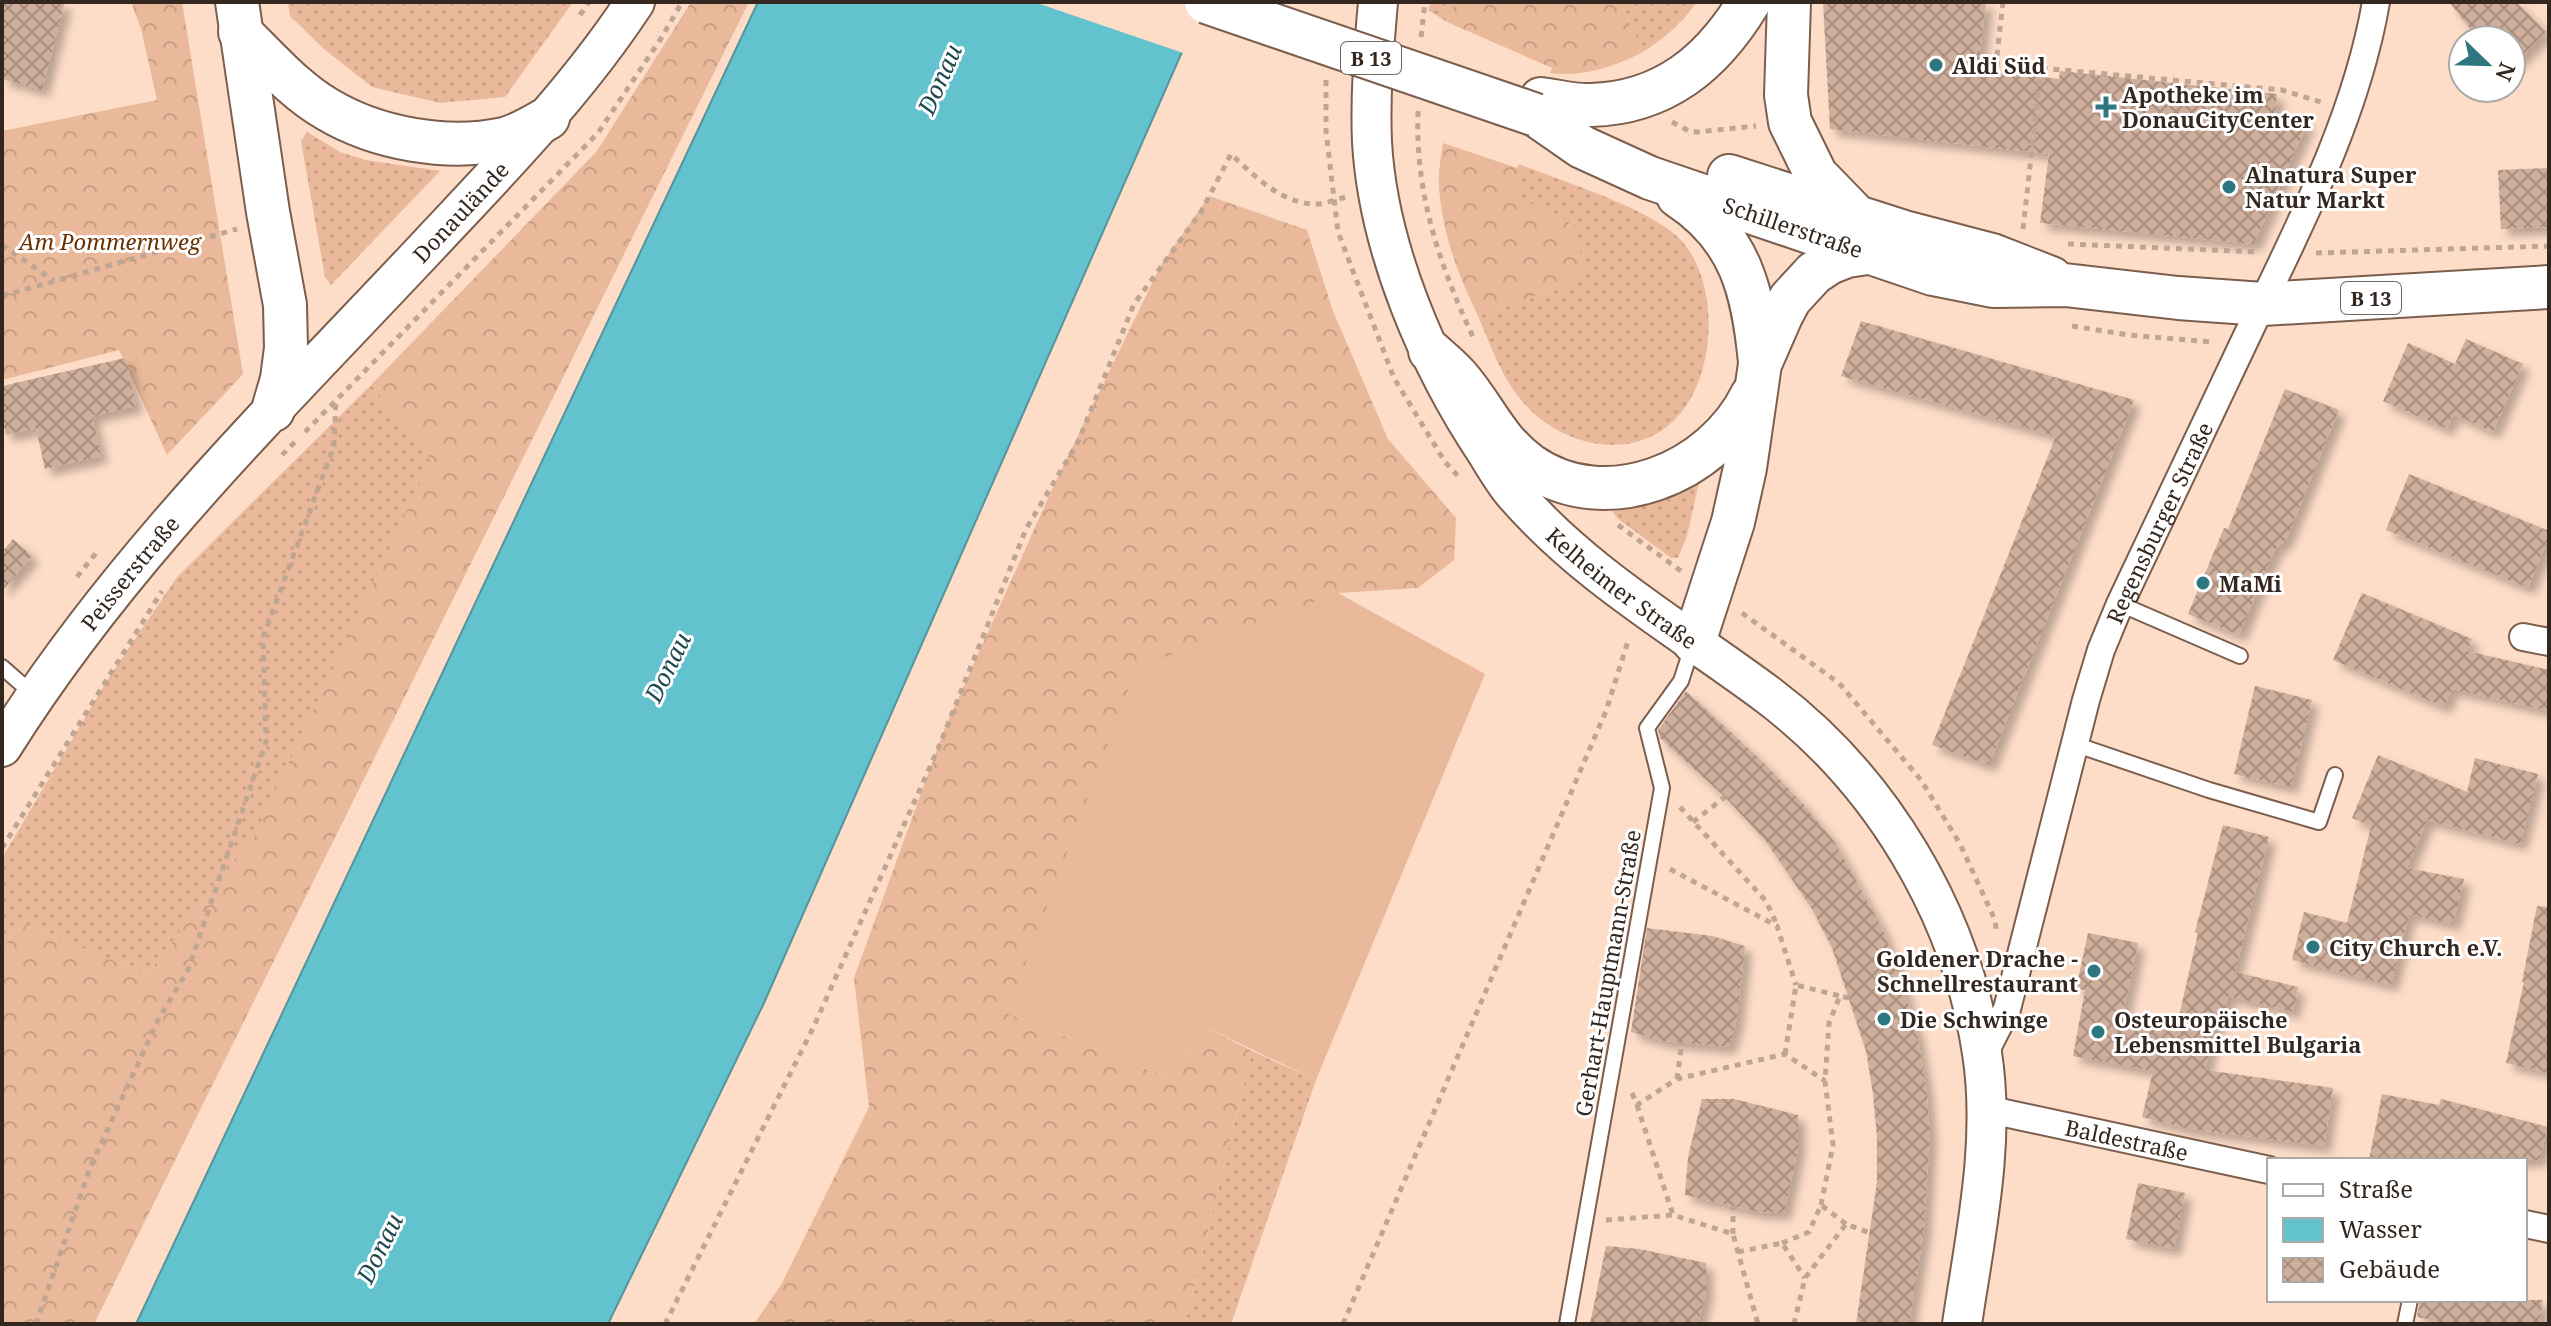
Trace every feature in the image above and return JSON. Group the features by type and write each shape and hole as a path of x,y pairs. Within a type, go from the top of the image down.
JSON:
{"main road":[{"name":"B 13","path":"1206,2 1538,107"},
{"name":"B 13","path":"1258,2 1538,107"},
{"path":"1538,107 1613,103 1637,98 1670,85 1712,54 1749,2"},
{"path":"1430,351 1457,375 1507,445 1530,465 1570,484 1595,488 1637,485 1701,457 1721,440 1735,423 1758,376 1790,299 1814,273 1847,256 1861,234 1816,175 1790,122 1786,95 1789,2"},
{"path":"238,17 296,87 326,109 392,136 451,142 482,141 506,138 548,118"},
{"path":"238,17 285,305 286,348 282,379 273,410"},
{"name":"Schillerstraße","path":"1538,107 1582,147 1650,178 1861,234 1904,232 2021,264 2065,285 2263,304 2549,287"},
{"name":"Schillerstraße","path":"1538,107 1614,140 1861,234"},
{"path":"1650,178 1693,206 1716,226 1734,253 1756,319 1758,376 1745,468 1733,522 1694,642"}],"street":[{"name":"Donaulände","path":"273,410 548,118 635,2"},
{"name":"Regensburger Straße","path":"1983,1056 2007,1009 2101,650 2287,253 2346,111 2369,41 2376,2"},
{"name":"Kelheimer Straße","path":"1378,3 1372,94 1372,143 1377,189 1397,269 1430,351 1457,405 1511,489 1569,549 1771,697 1842,760 1883,813 1928,885 1960,960 1983,1056 1986,1109"},
{"name":"Peisserstraße","path":"2,747 34,696 116,586 195,493 273,410"},
{"name":"Baldestraße","path":"1986,1109 2267,1170"},
{"path":"1962,1324 1983,1176 1986,1109"},
{"path":"2527,1224 2549,1229"}],"lane":[{"path":"2120,604 2240,656"},
{"name":"Gerhart-Hauptmann-Straße","path":"1567,1324 1662,788 1647,728 1681,681 1694,642"},
{"path":"2,667 34,696"},
{"path":"2074,744 2209,790 2319,822 2335,775"},
{"path":"2405,1324 2410,1302"}],"path":[{"path":"281,457 598,133 682,2"},
{"path":"1420,44 1425,2"},
{"path":"2003,2 1996,64 2282,90 2326,104"},
{"path":"2022,242 2041,69"},
{"path":"1418,107 1419,162 1434,244 1480,351"},
{"path":"665,1324 814,1026 938,749 1026,529 1078,442 1134,304 1201,212 1231,154 1282,195 1314,205 1377,189"},
{"path":"2,296 242,227"},
{"path":"2067,244 2287,253 2549,246"},
{"path":"2,245 54,282"},
{"path":"36,1324 90,1168 158,1020 188,970 266,742 263,637 334,446 336,399"},
{"path":"2,848 165,586"},
{"path":"1343,1324 1606,711 1628,638"},
{"path":"1662,788 1766,901 1796,985 1785,1054"},
{"path":"1693,822 1725,797"},
{"path":"1649,858 1777,926"},
{"path":"1796,985 1849,998"},
{"path":"1738,1252 1782,1243 1809,1232 1821,1205 1833,1145 1825,1081 1829,1023 1840,996"},
{"path":"1677,1079 1682,1042"},
{"path":"1616,1047 1673,1215"},
{"path":"1637,1105 1677,1079 1785,1054 1825,1081"},
{"path":"1733,1205 1733,1234 1758,1324"},
{"path":"1821,1205 1846,1224 1870,1233"},
{"path":"1585,1222 1673,1215 1733,1234"},
{"path":"1794,1324 1805,1278 1846,1224"},
{"path":"1782,1243 1805,1278"}],"green space":[{"name":"Am Pommernweg","path":"131,2 182,2 243,374 167,455 119,350 2,380 2,131 157,100 141,29"},
{"path":"288,2 573,2 505,97 440,103 372,87 324,49 290,16"},
{"path":"691,2 749,2 94,1324 2,1324 2,951 19,923 147,974 253,839 431,459 371,385 597,151"},
{"path":"1431,2 1455,2 1447,22 1428,10"},
{"path":"1455,2 1620,2 1643,52 1598,70 1575,74 1550,73 1552,68 1447,22"},
{"path":"1620,2 1697,2 1673,30 1643,52"},
{"path":"307,132 340,152 366,160 440,171 331,285 325,277 301,141"},
{"path":"1443,143 1517,168 1519,164 1518,197 1575,225 1584,267 1573,283 1478,316 1447,237 1439,181"},
{"path":"1519,164 1646,215 1678,237 1693,256 1708,306 1705,360 1685,408 1669,425 1651,436 1632,443 1612,445 1592,443 1554,428 1523,402 1497,361 1478,316 1573,283 1575,225 1517,197"},
{"path":"1209,196 1307,230 1333,311 1388,439 1456,518 1454,560 1418,588 1338,593 1007,1013 1167,1077 1207,1028 1252,1051 1185,1324 754,1324 781,1285 869,1107 854,978 944,730 1054,485 1161,265"},
{"path":"371,385 432,459 253,839 147,974 19,923 2,951 2,858 108,679 177,577"},
{"path":"1700,478 1687,536 1678,558 1671,558 1617,518 1606,502"},
{"path":"1338,593 1485,674 1316,1080 1207,1028 1167,1077 1007,1013 1137,667"},
{"path":"1252,1051 1316,1080 1231,1324 1185,1324"}],"water":[{"name":"Donau","path":"758,2 1204,2 764,1003 608,1324 136,1324"}],"pier":[{"path":"1034,2 1208,2 1186,54"}],"building":[{"path":"2,2 65,2 42,90 2,79"},
{"path":"1823,2 1986,2 1978,70 2059,79 2060,71 2277,94 2275,116 2308,122 2254,244 2040,223 2049,154 1830,129"},
{"path":"2449,2 2516,2 2546,32 2527,51 2527,24 2466,24"},
{"path":"2549,168 2549,227 2501,229 2498,170"},
{"path":"1861,321 2134,400 1989,765 1932,745 2056,436 1841,376"},
{"path":"2466,339 2523,364 2493,432 2453,414 2447,429 2383,401 2408,343 2455,364"},
{"path":"125,358 136,406 92,416 101,456 45,469 36,428 6,435 2,419 2,386"},
{"path":"2285,389 2339,410 2286,540 2275,549 2239,635 2188,614 2224,528 2228,529"},
{"path":"2409,474 2549,531 2528,588 2386,530"},
{"path":"13,539 32,556 2,591 2,552"},
{"path":"2362,593 2472,639 2467,651 2549,670 2549,711 2452,689 2444,707 2333,660"},
{"path":"2255,686 2312,700 2291,787 2234,774"},
{"name":"Die Schwinge","path":"1686,691 1762,761 1834,841 1881,926 1899,972 1918,1039 1930,1134 1924,1230 1909,1324 1856,1324 1877,1182 1877,1138 1866,1051 1832,948 1812,909 1765,840 1725,797 1660,738 1658,730"},
{"path":"2378,755 2467,792 2475,758 2538,774 2520,844 2427,820 2407,868 2464,879 2453,924 2409,914 2391,985 2292,960 2304,912 2347,923 2371,826 2352,818"},
{"path":"2223,825 2269,837 2235,972 2298,987 2293,1012 2228,996 2224,1015 2219,1014 2205,1070 2333,1088 2324,1146 2190,1129 2142,1117 2153,1071 2073,1056 2085,990 2076,989 2088,933 2138,943 2123,1015 2177,1025 2198,933 2195,932"},
{"path":"2537,906 2549,907 2549,1073 2506,1063"},
{"path":"1647,928 1712,936 1745,946 1737,1018 1729,1047 1663,1041 1631,1032"},
{"path":"2382,1094 2439,1105 2441,1099 2548,1127 2539,1160 2369,1158"},
{"path":"1702,1099 1734,1099 1798,1115 1798,1149 1784,1213 1758,1212 1685,1195 1688,1157"},
{"path":"2138,1183 2185,1193 2174,1249 2126,1239"},
{"path":"1606,1246 1639,1249 1706,1263 1706,1293 1698,1324 1590,1324"},
{"path":"2543,1300 2539,1324 2450,1324 2417,1317 2420,1302"}],"place":[{"name":"Aldi Süd","path":"1936,65"},
{"name":"Apotheke im DonauCityCenter","path":"2106,107"},
{"name":"Alnatura Super Natur Markt","path":"2229,187"},
{"name":"MaMi","path":"2203,583"},
{"name":"City Church e.V.","path":"2313,947"},
{"name":"Goldener Drache - Schnellrestaurant","path":"2094,971"},
{"name":"Die Schwinge","path":"1884,1019"},
{"name":"Osteuropäische Lebensmittel Bulgaria","path":"2098,1032"}]}
